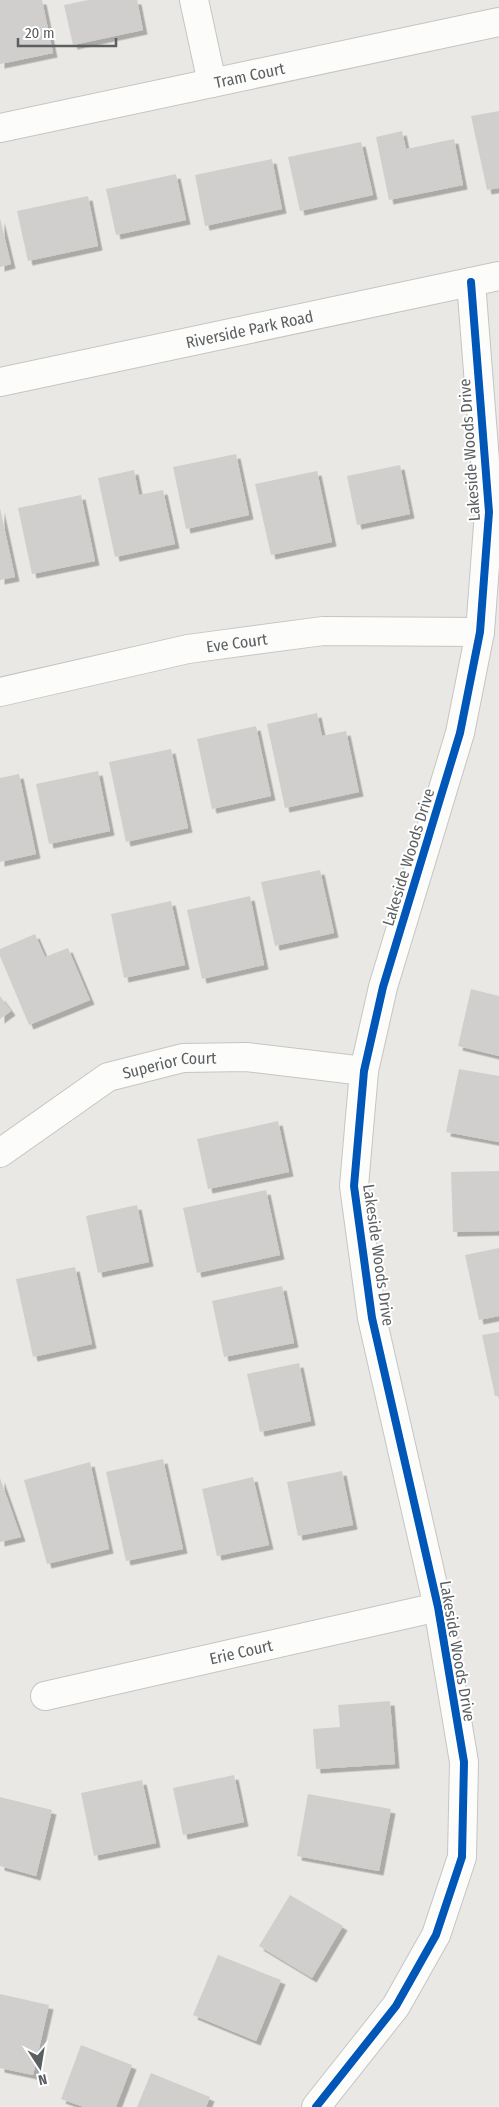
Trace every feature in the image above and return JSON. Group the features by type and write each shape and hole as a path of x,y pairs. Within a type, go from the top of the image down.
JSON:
{"street":[{"path":"194,0 212,83"},
{"name":"Tram Court","path":"0,128 499,22"},
{"name":"Riverside Park Road","path":"0,382 499,276"},
{"name":"Lakeside Woods Drive","path":"316,2107 396,2006 436,1935 462,1857 464,1762 438,1607 372,1318 354,1186 364,1072 383,987 460,733 480,632 490,512 471,282"},
{"name":"Eve Court","path":"0,692 188,649 323,631 480,632"},
{"name":"Superior Court","path":"0,1153 108,1077 183,1058 246,1057 364,1072"},
{"name":"Erie Court","path":"45,1696 438,1607"}],"building":[{"path":"0,0 42,0 53,53 0,64"},
{"path":"88,0 137,0 143,30 73,45 64,5"},
{"path":"499,111 499,188 487,190 471,116"},
{"path":"402,131 406,149 454,139 463,185 389,200 376,137"},
{"path":"361,142 373,195 300,211 288,157"},
{"path":"272,159 282,209 205,226 195,175"},
{"path":"176,174 186,220 116,235 106,189"},
{"path":"88,196 98,246 28,261 17,211"},
{"path":"0,218 11,264 0,267"},
{"path":"236,454 249,515 186,529 173,467"},
{"path":"400,465 410,514 357,525 347,476"},
{"path":"134,470 139,495 163,490 175,544 115,557 98,478"},
{"path":"317,471 332,542 271,555 255,484"},
{"path":"81,495 95,561 32,574 18,508"},
{"path":"0,508 15,577 0,580"},
{"path":"317,713 322,736 346,731 359,792 285,808 267,724"},
{"path":"256,726 271,796 212,809 197,739"},
{"path":"171,749 188,828 126,842 109,762"},
{"path":"98,771 110,831 49,844 36,784"},
{"path":"19,774 36,854 0,862 0,778"},
{"path":"320,870 334,933 275,946 261,882"},
{"path":"250,896 264,965 202,979 187,910"},
{"path":"171,901 185,965 124,978 111,914"},
{"path":"35,934 45,957 68,948 90,1000 29,1025 0,956 0,949"},
{"path":"471,989 499,996 499,1056 458,1046"},
{"path":"0,996 11,1011 0,1019"},
{"path":"459,1069 499,1076 499,1142 446,1132"},
{"path":"278,1121 289,1172 208,1189 197,1139"},
{"path":"499,1171 499,1231 453,1232 451,1172"},
{"path":"266,1190 280,1255 197,1273 183,1208"},
{"path":"137,1205 149,1262 98,1273 86,1216"},
{"path":"499,1248 499,1316 479,1320 465,1255"},
{"path":"75,1267 92,1344 33,1357 16,1279"},
{"path":"282,1286 294,1343 224,1357 212,1301"},
{"path":"499,1332 499,1396 495,1396 482,1335"},
{"path":"299,1363 311,1421 260,1432 247,1374"},
{"path":"163,1459 183,1549 126,1561 106,1472"},
{"path":"90,1462 109,1549 47,1564 24,1480"},
{"path":"342,1471 353,1525 298,1536 287,1482"},
{"path":"253,1477 269,1545 217,1556 202,1489"},
{"path":"0,1478 21,1537 0,1542"},
{"path":"390,1701 395,1764 316,1769 313,1729 340,1727 338,1705"},
{"path":"234,1775 244,1822 183,1835 173,1788"},
{"path":"142,1780 156,1843 94,1856 81,1793"},
{"path":"308,1794 391,1809 379,1871 297,1856"},
{"path":"0,1797 52,1810 36,1876 0,1866"},
{"path":"290,1895 343,1926 312,1978 259,1946"},
{"path":"218,1955 281,1980 256,2041 193,2015"},
{"path":"0,1994 49,2005 33,2075 0,2068"},
{"path":"81,2045 132,2065 116,2107 84,2107 61,2099"},
{"path":"151,2073 210,2097 206,2107 137,2107"}],"cycle path":[{"path":"316,2107 396,2006 436,1935 462,1857 464,1762 438,1607 372,1318 354,1186 364,1071 383,987 460,733 480,632 489,512 471,282"}]}
